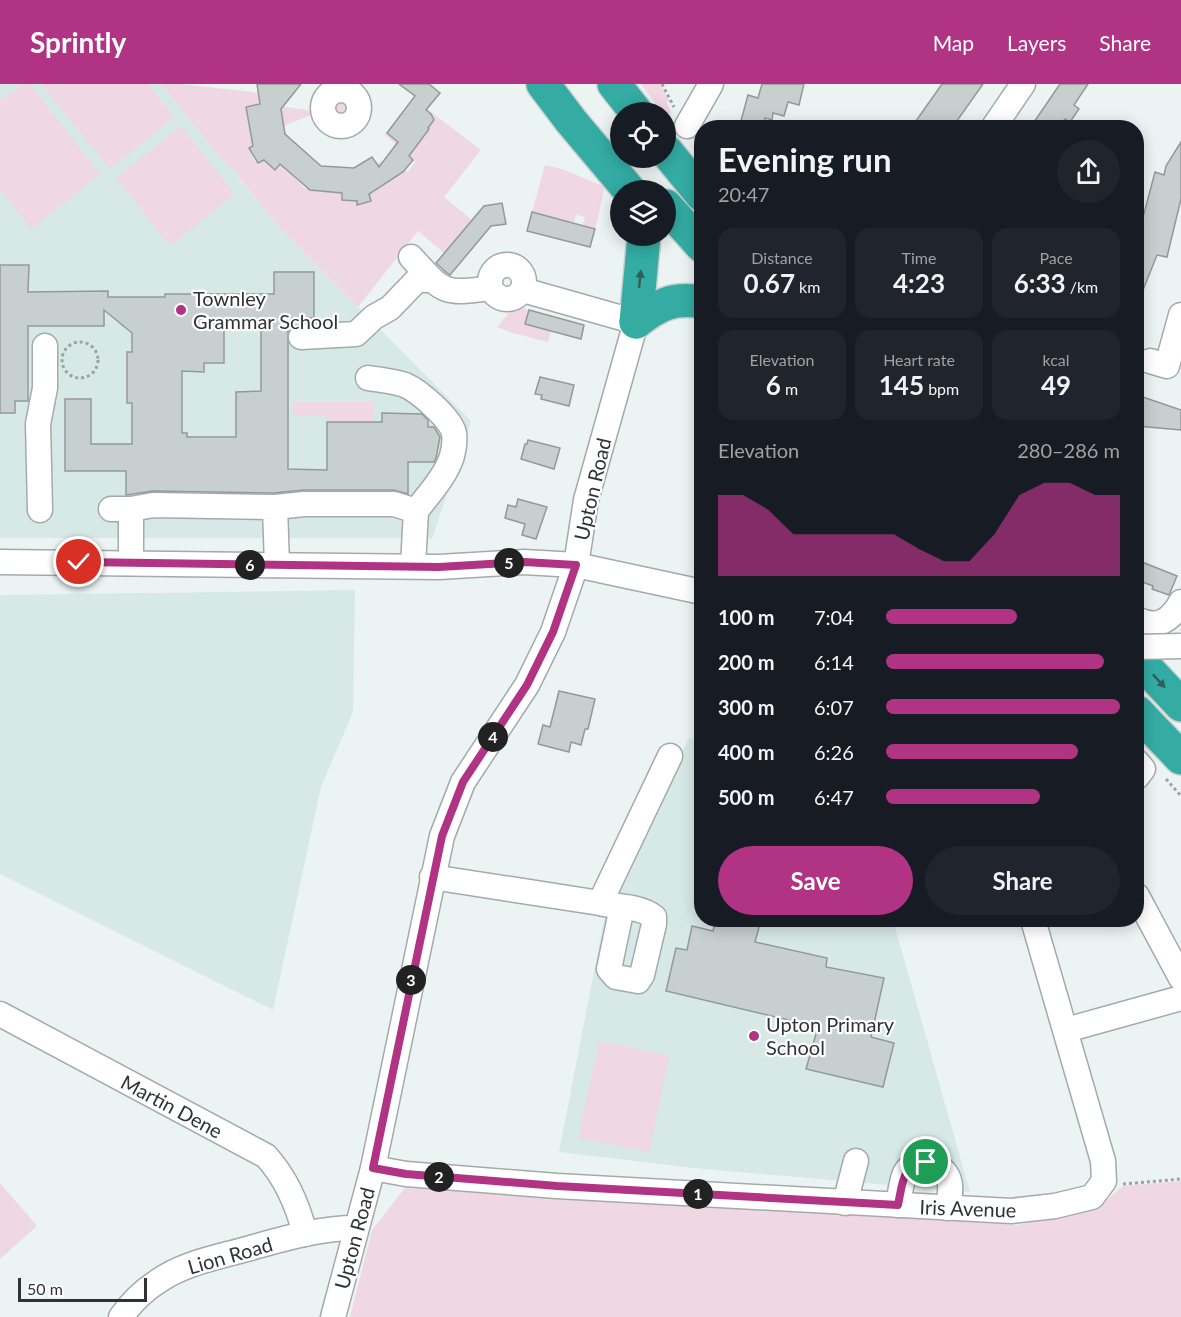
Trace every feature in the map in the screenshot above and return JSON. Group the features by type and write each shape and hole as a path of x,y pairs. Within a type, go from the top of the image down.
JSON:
{"highway":[{"path":"543,84 570,121 620,180"},
{"path":"567,84 610,140"},
{"path":"614,84 628,102"},
{"path":"676,163 694,185"},
{"path":"633,168 644,180"},
{"path":"676,217 694,237"},
{"path":"636,322 643,246"},
{"path":"636,322 655,308 668,302 694,300"},
{"path":"1144,665 1181,705"},
{"path":"1144,719 1181,758"}],"street":[{"path":"687,126 711,84"},
{"path":"998,120 1023,84"},
{"path":"411,257 444,290 460,293 490,288 493,272 502,266 511,265 522,274 523,290 636,322"},
{"path":"301,337 356,334 374,316 390,308 417,280 432,280"},
{"path":"1166,366 1181,315"},
{"name":"Upton Road","path":"333,1317 373,1168 442,836 463,782 527,685 553,632 576,565 586,500 636,322"},
{"path":"40,510 38,424 45,388 45,346"},
{"path":"368,378 408,386 444,417 452,428 454,440 449,462 416,511 413,566"},
{"path":"131,563 121,509 153,505 163,507 275,507 304,504 394,504 416,511"},
{"path":"275,507 277,565"},
{"path":"0,562 439,567 524,562 576,565 694,590"},
{"path":"1144,623 1157,624 1170,617 1181,602"},
{"path":"1144,647 1181,646"},
{"path":"432,877 611,905 670,756"},
{"path":"1144,909 1181,978"},
{"path":"1035,927 1103,1161 1104,1181"},
{"path":"1066,1030 1181,998"},
{"name":"Martin Dene","path":"0,1014 266,1156 276,1167 299,1209 305,1234"},
{"path":"845,1203 856,1161"},
{"path":"898,1205 906,1172 913,1165 926,1162 943,1170 949,1179 951,1187 948,1208"},
{"name":"Iris Avenue","path":"373,1168 406,1174 557,1186 1011,1211 1056,1206 1092,1197 1104,1181"},
{"name":"Lion Road","path":"121,1317 140,1295 158,1281 197,1263 305,1234 333,1228 356,1228"}],"path":[{"path":"74,341 84,341 93,346 98,354 98,364 93,373 85,378 75,378 66,373 61,365 61,355 66,346 74,341"},
{"path":"1144,770 1159,771 1181,796"},
{"path":"1104,1181 1122,1184 1181,1179"}],"shaded area":[{"name":"Townley Grammar School","path":"0,84 161,84 231,169 235,168 238,177 278,226 471,421 432,539 428,539 422,531 403,538 0,538"},
{"path":"22,84 30,84 100,174 31,229 0,189 0,101"},
{"path":"41,84 148,84 174,117 110,169"},
{"path":"161,84 262,93 260,104 246,107 265,140 249,148 255,162 273,153 305,189 310,179 320,183 319,191 342,190 342,200 350,201 367,182 374,191 388,182 377,164 384,160 402,173 405,170 408,172 415,162 384,134 387,133 411,152 426,135 419,128 434,119 413,98 481,150 444,197 472,220 444,253 418,231 358,307 278,226 238,176 235,169 231,170"},
{"path":"641,84 660,84 669,101 654,102"},
{"path":"337,96 345,96 352,103 352,111 345,118 337,118 330,111 330,103"},
{"path":"280,106 313,111 314,114 283,126"},
{"path":"181,126 235,194 170,246 116,178"},
{"path":"545,165 565,170 605,187 595,229 583,225 585,217 576,215 574,223 532,212"},
{"path":"515,306 529,310 525,323 551,331 548,342 497,327"},
{"path":"293,402 374,402 374,422 327,422 326,416 293,416"},
{"path":"355,590 353,712 321,787 273,1010 0,874 0,595"},
{"name":"Upton Primary School","path":"689,738 694,739 694,927 895,927 970,1192 693,1168 559,1152 608,899"},
{"path":"599,1041 669,1056 649,1152 578,1138"},
{"path":"1181,1181 1181,1317 350,1317 372,1230 405,1188 1016,1225 1095,1210 1123,1186"},
{"path":"0,1183 37,1226 0,1259"}],"building":[{"path":"257,84 301,84 281,109 285,134 321,166 354,168 372,157 379,167 398,142 387,133 415,96 399,84 429,84 440,93 426,110 434,120 409,156 413,160 403,172 369,194 371,201 357,205 357,201 342,200 342,193 310,190 280,164 275,170 264,160 258,163 249,148 253,146 246,107 260,104"},
{"path":"762,84 804,84 799,105 788,102 784,116 773,113 772,120 765,118 765,120 741,120 748,95 758,98"},
{"path":"942,84 983,84 958,120 917,120"},
{"path":"1060,84 1088,84 1074,105 1079,109 1071,120 1035,120"},
{"path":"1181,142 1181,199 1167,257 1157,255 1144,288 1144,214 1155,172 1164,175 1166,166"},
{"path":"502,203 506,224 491,226 450,275 436,263 484,206"},
{"path":"532,212 595,229 590,247 527,231"},
{"path":"0,265 29,265 28,292 108,291 108,297 165,297 165,294 274,294 274,272 314,272 314,318 288,318 288,469 327,470 327,422 382,422 382,413 422,414 428,420 428,427 434,427 440,437 434,462 408,462 408,494 394,490 304,490 274,493 153,491 126,495 126,471 65,471 65,399 91,399 91,444 132,444 132,403 127,403 127,352 132,352 132,333 104,310 104,326 28,326 28,401 15,401 15,413 0,413","holes":["224,319 261,319 261,391 236,392 236,437 187,437 187,433 182,433 182,371 204,372 204,363 224,363"]},
{"path":"529,310 584,325 581,339 525,324"},
{"path":"540,377 574,385 569,406 541,399 542,395 535,394"},
{"path":"1144,397 1181,410 1181,430 1144,427"},
{"path":"528,440 560,448 554,469 521,459"},
{"path":"518,499 547,507 536,539 522,535 525,524 505,518 508,505 516,507"},
{"path":"1144,563 1177,576 1169,595 1152,589 1153,586 1144,583"},
{"path":"559,691 595,699 588,729 585,729 581,745 571,742 569,752 538,744 543,725 550,727"},
{"path":"692,926 713,931 714,927 759,927 755,942 827,958 826,967 884,978 871,1037 894,1043 883,1087 806,1069 818,1027 666,991 676,948 687,950"}],"place":[{"name":"Townley Grammar School","path":"181,310"},
{"name":"Upton Primary School","path":"754,1036"}],"route":[{"path":"79,562 439,567 524,562 576,565 553,632 527,685 463,782 442,836 373,1168 394,1173 557,1186 898,1205 906,1172 913,1165 926,1162"}]}
